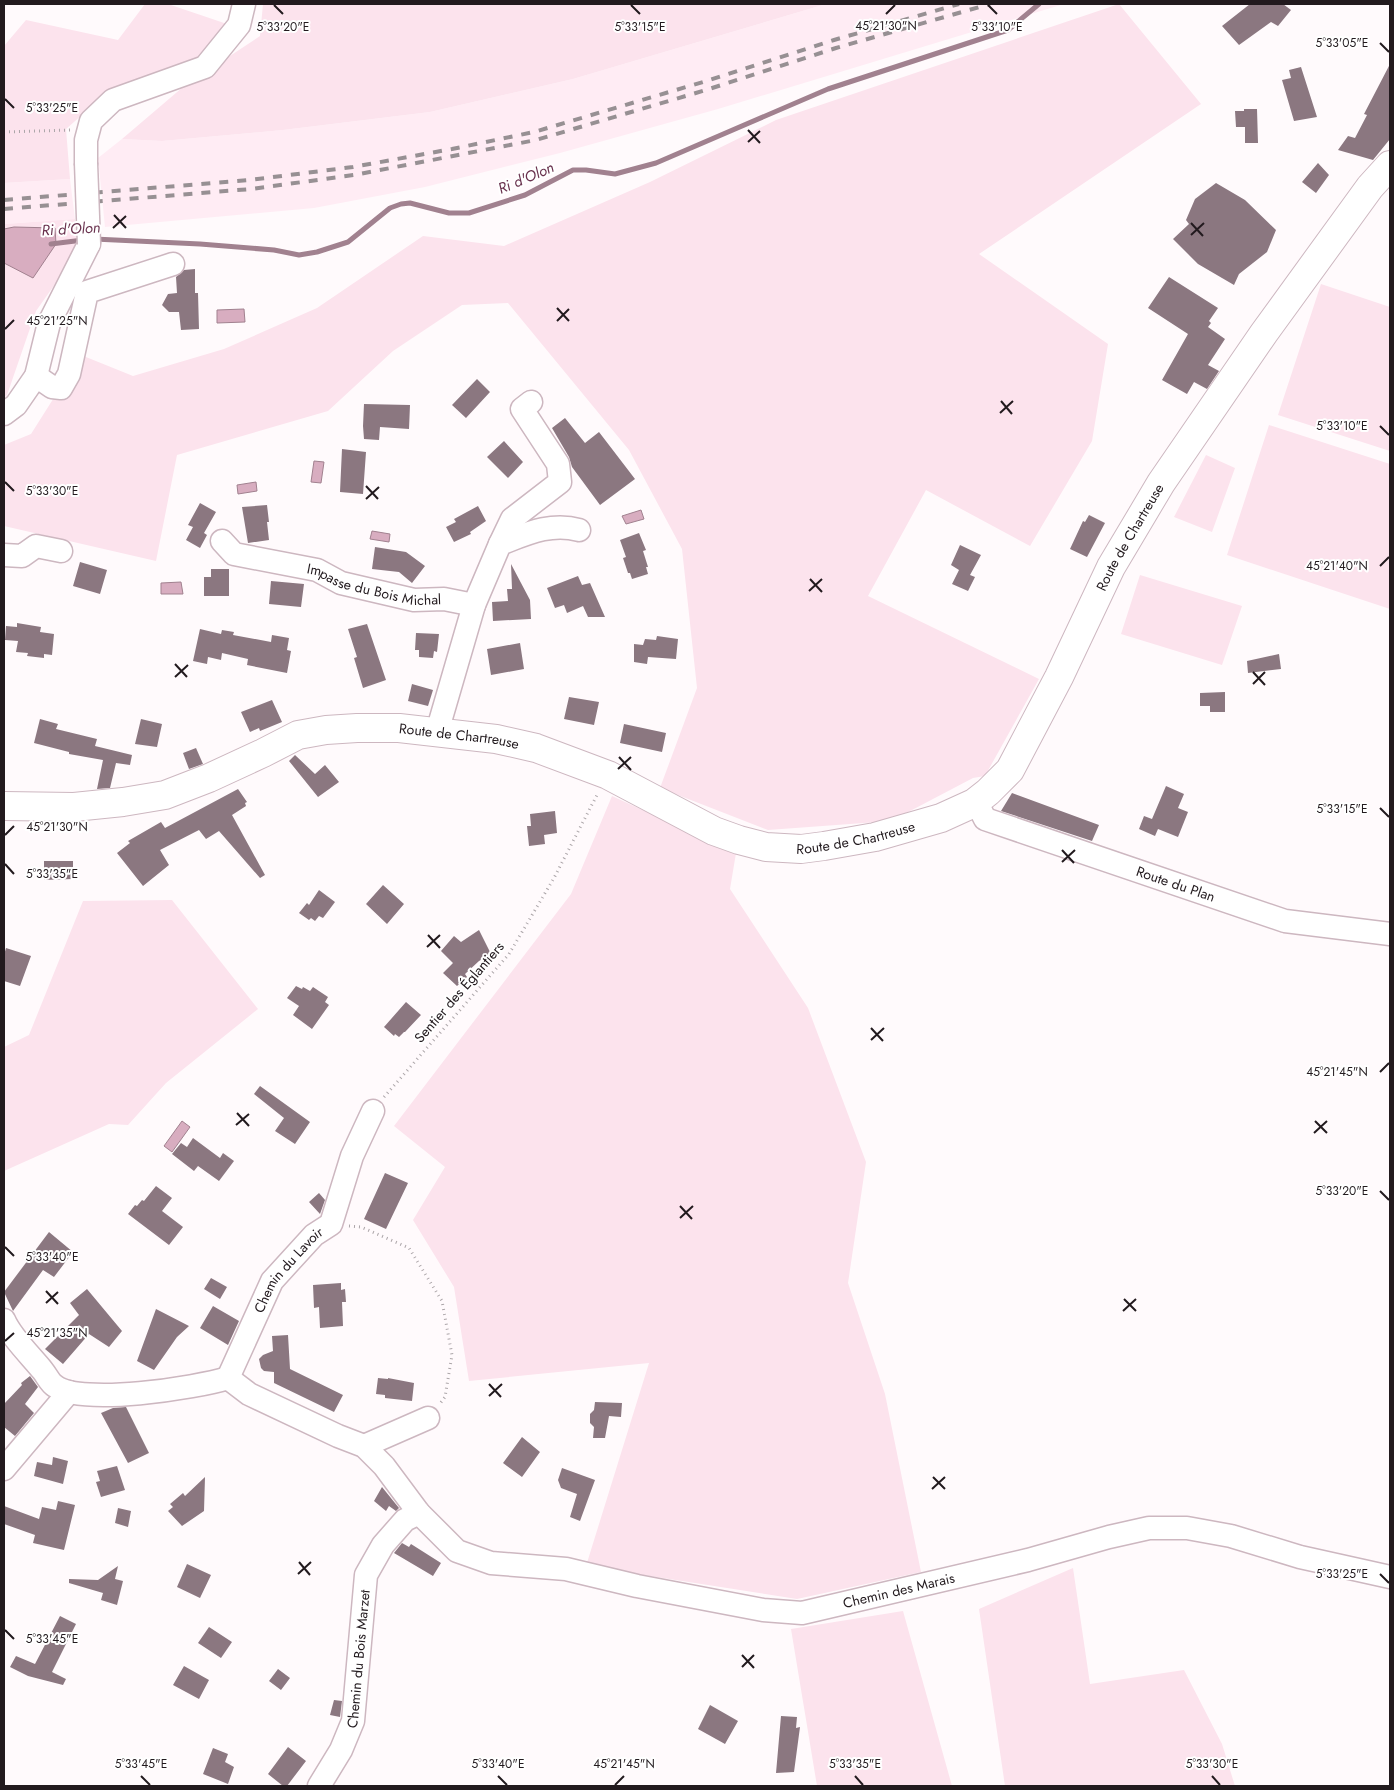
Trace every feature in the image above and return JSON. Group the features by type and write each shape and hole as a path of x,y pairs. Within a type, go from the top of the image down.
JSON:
{"main road":[{"name":"Route de Chartreuse","path":"4,806 74,807 165,795 236,766 298,735 358,728 399,728 514,742 566,758 608,775 714,831 766,847 801,849 876,837 942,818 974,803 1010,770 1059,677 1111,566 1161,483 1264,333 1370,188 1390,166"}],"street":[{"path":"4,414 16,405 36,376 49,323 89,244 86,140 91,121 113,100 205,67 239,25 244,4"},
{"path":"36,376 52,387 61,388 69,374 87,292 173,264"},
{"path":"437,732 474,605 512,519 560,482 558,464 522,408 532,402"},
{"path":"500,544 535,531 562,526 579,530"},
{"name":"Impasse du Bois Michal","path":"222,541 234,554 317,570 341,583 414,600 444,599 474,605"},
{"path":"4,555 22,556 36,546 61,552"},
{"name":"Route du Plan","path":"974,803 985,819 1285,921 1390,934"},
{"name":"Chemin du Lavoir","path":"228,1378 272,1281 314,1235 331,1224 352,1156 373,1111"},
{"path":"4,1320 55,1386 69,1392 114,1396 194,1386 228,1378 249,1394 338,1436 364,1446 384,1466 419,1513"},
{"path":"4,1469 69,1392"},
{"path":"364,1446 428,1418"},
{"name":"Chemin des Marais","path":"419,1513 457,1552 491,1563 566,1569 636,1586 763,1610 802,1613 1028,1560 1109,1537 1149,1528 1187,1528 1231,1536 1300,1557 1390,1577"},
{"name":"Chemin du Bois Marzet","path":"319,1786 342,1750 353,1721 366,1575 383,1545 405,1520 419,1513"}],"path":[{"path":"4,132 88,130"},
{"name":"Sentier des Églantiers","path":"373,1111 510,954 554,878 608,775"},
{"path":"331,1224 360,1227 409,1248 442,1301 452,1354 445,1397 428,1418"}],"shaded area":[{"path":"145,4 168,4 230,25 200,59 99,100 66,129 70,179 4,183 4,46 26,20 118,40"},
{"path":"263,4 826,4 573,79 430,112 283,130 162,141 122,139 183,87 260,36"},
{"path":"826,4 1064,4 718,109 560,153 425,187 314,208 105,227 98,158 122,139 162,141 283,130 430,112 573,79"},
{"path":"1119,4 1201,104 979,254 1108,344 1092,441 1030,546 926,490 868,596 1039,679 985,776 973,778 891,821 768,830 660,788 697,688 682,549 629,450 508,303 462,305 393,351 328,411 177,455 156,561 4,526 4,445 31,434 81,355 133,376 224,349 317,308 423,236 504,246 650,182 776,120"},
{"path":"70,179 75,219 4,224 4,183"},
{"path":"75,219 77,253 36,311 7,395 4,398 4,224"},
{"path":"14,227 55,228 56,244 33,278 4,263 4,229"},
{"path":"1321,284 1390,307 1390,451 1278,415"},
{"path":"244,309 245,322 217,323 217,310"},
{"path":"1269,425 1390,464 1390,609 1227,555"},
{"path":"1206,455 1235,468 1212,532 1174,517"},
{"path":"314,461 324,462 321,483 311,482"},
{"path":"256,482 257,491 238,494 237,485"},
{"path":"641,510 644,519 626,524 622,516"},
{"path":"372,531 390,534 389,542 370,539"},
{"path":"1140,575 1242,606 1222,665 1121,634"},
{"path":"181,582 183,594 161,594 161,583"},
{"path":"612,796 736,853 730,889 808,1008 866,1162 848,1283 885,1394 921,1572 797,1599 586,1566 649,1363 469,1381 454,1287 413,1220 445,1167 394,1126 571,894"},
{"path":"172,900 258,1009 166,1083 128,1125 109,1124 4,1171 4,1047 29,1035 83,901"},
{"path":"182,1121 190,1127 172,1152 164,1146"},
{"path":"1073,1568 1090,1684 1184,1670 1222,1744 1235,1786 1005,1786 979,1609"},
{"path":"903,1611 952,1786 817,1786 791,1629"}],"building":[{"path":"1250,4 1283,4 1291,10 1278,26 1271,22 1239,45 1222,26"},
{"path":"1390,64 1390,139 1373,160 1338,150 1348,136 1355,138 1367,115 1364,114"},
{"path":"1301,67 1317,117 1294,121 1282,80 1291,78 1289,70"},
{"path":"1244,109 1257,109 1258,143 1245,143 1245,127 1236,127 1235,111 1244,111"},
{"path":"1318,163 1329,175 1316,193 1302,182"},
{"path":"1216,183 1245,200 1276,230 1267,252 1239,274 1234,285 1198,264 1173,239 1189,224 1186,220 1195,199"},
{"path":"195,269 195,293 198,293 199,329 181,330 179,312 169,312 162,305 168,294 177,293 176,277 184,270"},
{"path":"1169,277 1218,308 1209,321 1211,323 1208,327 1225,339 1208,365 1219,371 1207,389 1194,382 1187,394 1162,380 1188,334 1148,308"},
{"path":"477,379 490,392 466,418 452,405"},
{"path":"364,404 410,405 409,429 380,427 379,440 364,439"},
{"path":"565,418 585,443 599,432 635,479 600,505 572,467 569,457 552,428"},
{"path":"504,441 523,462 508,478 487,457"},
{"path":"342,449 366,452 363,494 340,492"},
{"path":"200,503 216,512 204,533 207,535 200,548 186,540 193,527 188,525"},
{"path":"267,505 269,540 248,543 242,507"},
{"path":"478,506 486,521 470,532 471,534 454,542 446,527 456,522 454,519"},
{"path":"1089,515 1105,523 1087,557 1070,549 1083,521 1085,522"},
{"path":"639,533 646,550 643,551 648,574 632,579 623,558 626,557 620,540"},
{"path":"960,545 981,555 970,575 975,577 968,591 952,584 959,570 951,565"},
{"path":"375,547 406,552 425,566 412,583 399,572 372,569"},
{"path":"80,562 107,570 100,594 73,586"},
{"path":"511,564 530,600 531,619 493,621 492,602 508,601 507,589 512,589"},
{"path":"211,569 229,569 229,596 204,596 204,577 211,577"},
{"path":"578,576 582,585 590,583 605,617 588,617 583,606 567,613 564,605 555,608 547,588"},
{"path":"271,581 304,584 301,607 269,604"},
{"path":"17,623 41,627 40,632 54,634 52,655 44,654 44,658 27,656 28,653 16,652 18,641 5,640 6,626 17,627"},
{"path":"367,624 386,680 363,688 354,658 357,657 348,629"},
{"path":"200,629 221,634 222,630 234,632 233,635 271,642 272,635 289,638 287,650 291,651 287,673 247,665 248,659 222,653 221,660 208,657 207,664 193,661"},
{"path":"416,633 439,634 437,652 434,651 433,658 419,657 419,650 415,650"},
{"path":"657,636 678,639 676,659 648,657 647,664 634,662 634,644 643,645 645,639 656,640"},
{"path":"520,643 524,669 491,675 487,649"},
{"path":"1279,654 1281,669 1248,673 1247,661"},
{"path":"412,684 433,690 428,706 408,701"},
{"path":"1225,692 1225,712 1210,712 1210,706 1200,706 1200,693"},
{"path":"569,697 599,702 594,725 564,719"},
{"path":"272,700 282,722 260,731 259,728 250,732 241,712"},
{"path":"40,719 58,724 56,729 97,739 95,746 132,755 130,765 116,763 110,788 97,789 103,760 69,754 69,752 34,743"},
{"path":"141,719 162,724 157,747 135,744"},
{"path":"624,724 666,733 662,752 620,743"},
{"path":"196,748 203,764 189,769 183,753"},
{"path":"295,755 315,774 325,765 339,782 318,797 289,761"},
{"path":"1166,786 1184,794 1178,808 1188,812 1178,837 1158,829 1155,836 1139,829 1144,816 1152,819"},
{"path":"238,789 247,802 245,803 246,806 232,815 265,875 260,878 219,831 206,839 199,830 160,850 169,865 143,886 117,853 130,843 128,841 161,822 165,828"},
{"path":"1012,793 1099,825 1092,841 1001,811"},
{"path":"555,811 557,833 544,835 545,844 529,846 527,826 531,826 530,814"},
{"path":"44,861 73,861 73,879 44,880"},
{"path":"383,885 404,904 387,924 366,904"},
{"path":"319,890 335,902 323,918 319,916 315,921 311,918 309,920 299,913 307,903 309,905"},
{"path":"479,930 491,954 479,961 465,974 467,977 457,986 443,973 453,963 441,951 454,936 461,942"},
{"path":"6,948 31,956 20,986 4,981 4,955"},
{"path":"296,986 310,991 313,987 328,997 325,1002 329,1005 312,1029 293,1015 299,1006 287,998"},
{"path":"406,1002 421,1015 399,1037 395,1034 394,1036 384,1027"},
{"path":"260,1086 310,1122 295,1144 275,1131 284,1118 254,1094"},
{"path":"193,1138 220,1158 223,1153 234,1161 219,1181 198,1166 194,1171 172,1154 181,1143 187,1147"},
{"path":"385,1173 408,1183 386,1229 364,1219"},
{"path":"156,1186 172,1198 162,1211 183,1227 169,1245 128,1214 135,1205 137,1206 142,1200 144,1201"},
{"path":"319,1193 325,1200 320,1214 309,1202"},
{"path":"49,1232 73,1252 54,1277 43,1270 13,1311 4,1292"},
{"path":"211,1278 227,1287 220,1299 204,1289"},
{"path":"341,1283 341,1290 345,1289 346,1302 342,1302 343,1326 320,1328 319,1307 314,1308 313,1285"},
{"path":"87,1289 122,1331 109,1347 89,1334 63,1364 45,1349 79,1315 70,1303"},
{"path":"213,1306 239,1321 228,1345 200,1328"},
{"path":"156,1309 189,1326 177,1337 154,1370 137,1361"},
{"path":"288,1335 290,1369 343,1395 334,1412 274,1383 274,1372 264,1371 261,1368 259,1359 273,1351 272,1336"},
{"path":"30,1376 38,1387 25,1404 34,1413 15,1436 4,1427 4,1404 22,1385 21,1383"},
{"path":"378,1378 414,1383 412,1401 385,1398 385,1395 376,1394"},
{"path":"595,1402 622,1403 621,1417 609,1416 605,1438 593,1438 594,1427 590,1423 590,1414 594,1410"},
{"path":"126,1407 149,1453 128,1463 101,1413 113,1408"},
{"path":"522,1437 540,1452 522,1477 503,1463"},
{"path":"53,1457 68,1461 63,1484 34,1476 37,1462 52,1465"},
{"path":"117,1466 125,1490 101,1497 96,1482 100,1481 97,1471"},
{"path":"562,1468 595,1480 580,1521 570,1517 577,1494 561,1488 558,1480"},
{"path":"205,1477 204,1511 182,1526 168,1511 173,1507 170,1504 183,1493 185,1496"},
{"path":"382,1487 399,1508 396,1511 389,1506 386,1511 374,1501"},
{"path":"58,1501 75,1505 64,1550 33,1543 35,1535 4,1524 4,1506 39,1519 42,1507 56,1510"},
{"path":"118,1508 131,1511 128,1527 115,1523"},
{"path":"402,1543 409,1547 411,1544 441,1563 433,1576 394,1553"},
{"path":"187,1564 211,1575 200,1598 177,1587"},
{"path":"118,1566 115,1579 123,1581 117,1605 101,1600 103,1593 69,1583 69,1579 98,1580"},
{"path":"60,1616 76,1624 52,1672 66,1679 63,1685 28,1676 10,1667 16,1656 35,1664"},
{"path":"209,1627 232,1642 221,1658 198,1643"},
{"path":"184,1666 209,1680 199,1699 173,1685"},
{"path":"278,1669 290,1678 281,1690 269,1681"},
{"path":"334,1700 342,1701 340,1717 330,1715"},
{"path":"710,1705 738,1721 725,1744 698,1729"},
{"path":"781,1716 797,1717 796,1728 800,1727 794,1772 776,1773"},
{"path":"288,1747 306,1761 287,1786 283,1786 268,1774"},
{"path":"213,1748 228,1754 225,1762 234,1767 228,1784 203,1774"}],"waterway":[{"name":"Ri d'Olon","path":"94,239 200,244 274,250 299,255 317,252 348,242 390,208 401,204 410,203 449,213 469,213 525,195 573,170 615,174 656,163 828,89 1008,30 1039,4"},
{"name":"Ri d'Olon","path":"51,244 83,240"}],"railway":[{"path":"4,200 250,180 353,167 452,149 534,132 703,82 834,40 959,4"},
{"path":"4,209 251,189 354,175 536,140 706,90 836,48 990,4"}]}
